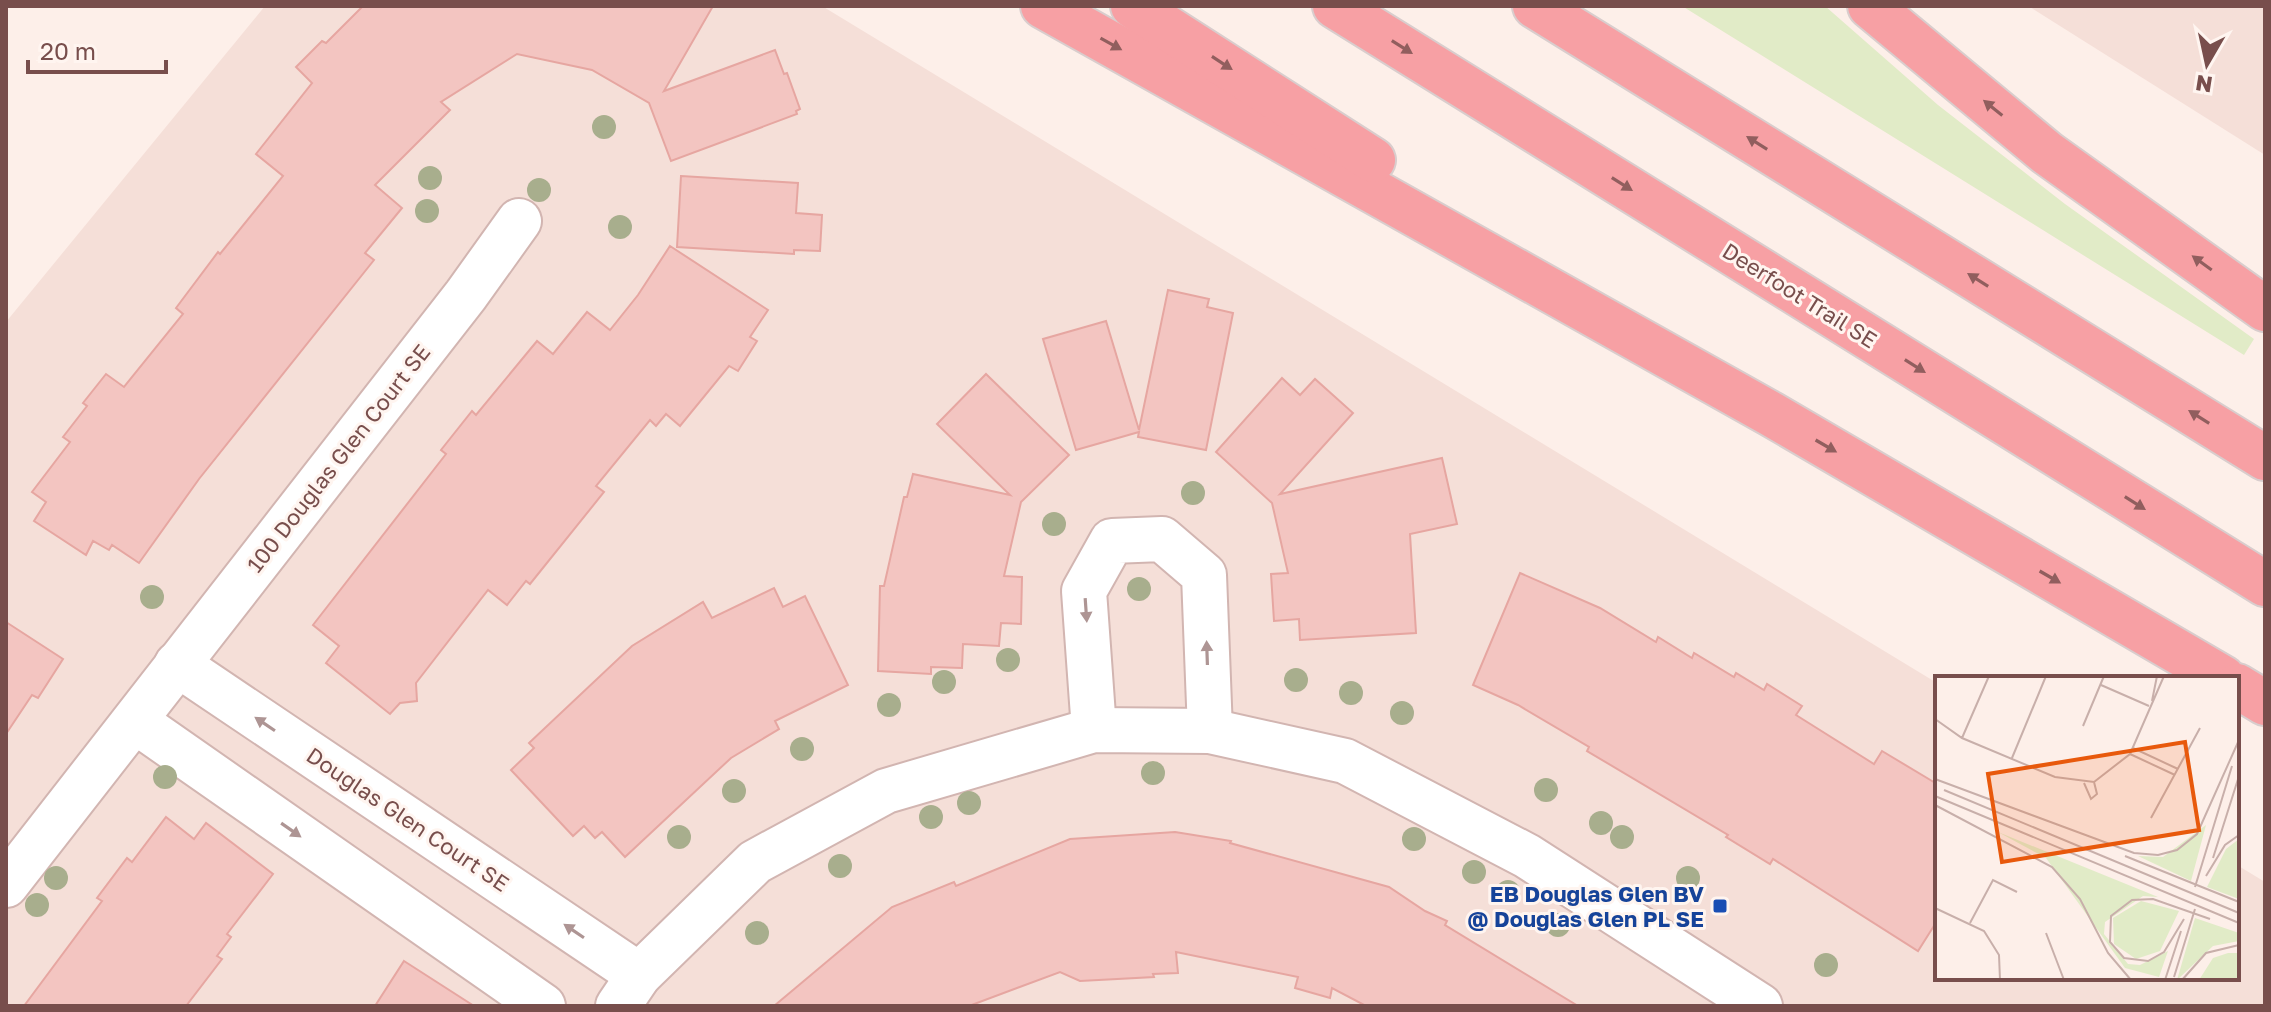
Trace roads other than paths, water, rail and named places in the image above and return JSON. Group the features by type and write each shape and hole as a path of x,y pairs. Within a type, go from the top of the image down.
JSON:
{"highway":[{"path":"1043,6 1771,414 2220,676"},
{"path":"1133,6 1771,414"},
{"name":"Deerfoot Trail SE","path":"1335,6 2265,584"},
{"path":"1535,6 2265,458"},
{"path":"1870,6 2047,153 2265,309"},
{"path":"2239,687 2265,703"}],"street":[{"name":"100 Douglas Glen Court SE","path":"6,885 466,295 519,221"},
{"path":"1094,730 1084,591 1112,541 1162,539 1204,575 1210,731"},
{"name":"Douglas Glen Court SE","path":"156,693 629,990"},
{"path":"156,693 543,1006"},
{"path":"629,990 755,862 886,791 1094,730 1210,731 1345,761 1527,856 1760,1006"}],"place":[{"name":"EB Douglas Glen BV @ Douglas Glen PL SE","path":"1720,906"}]}
